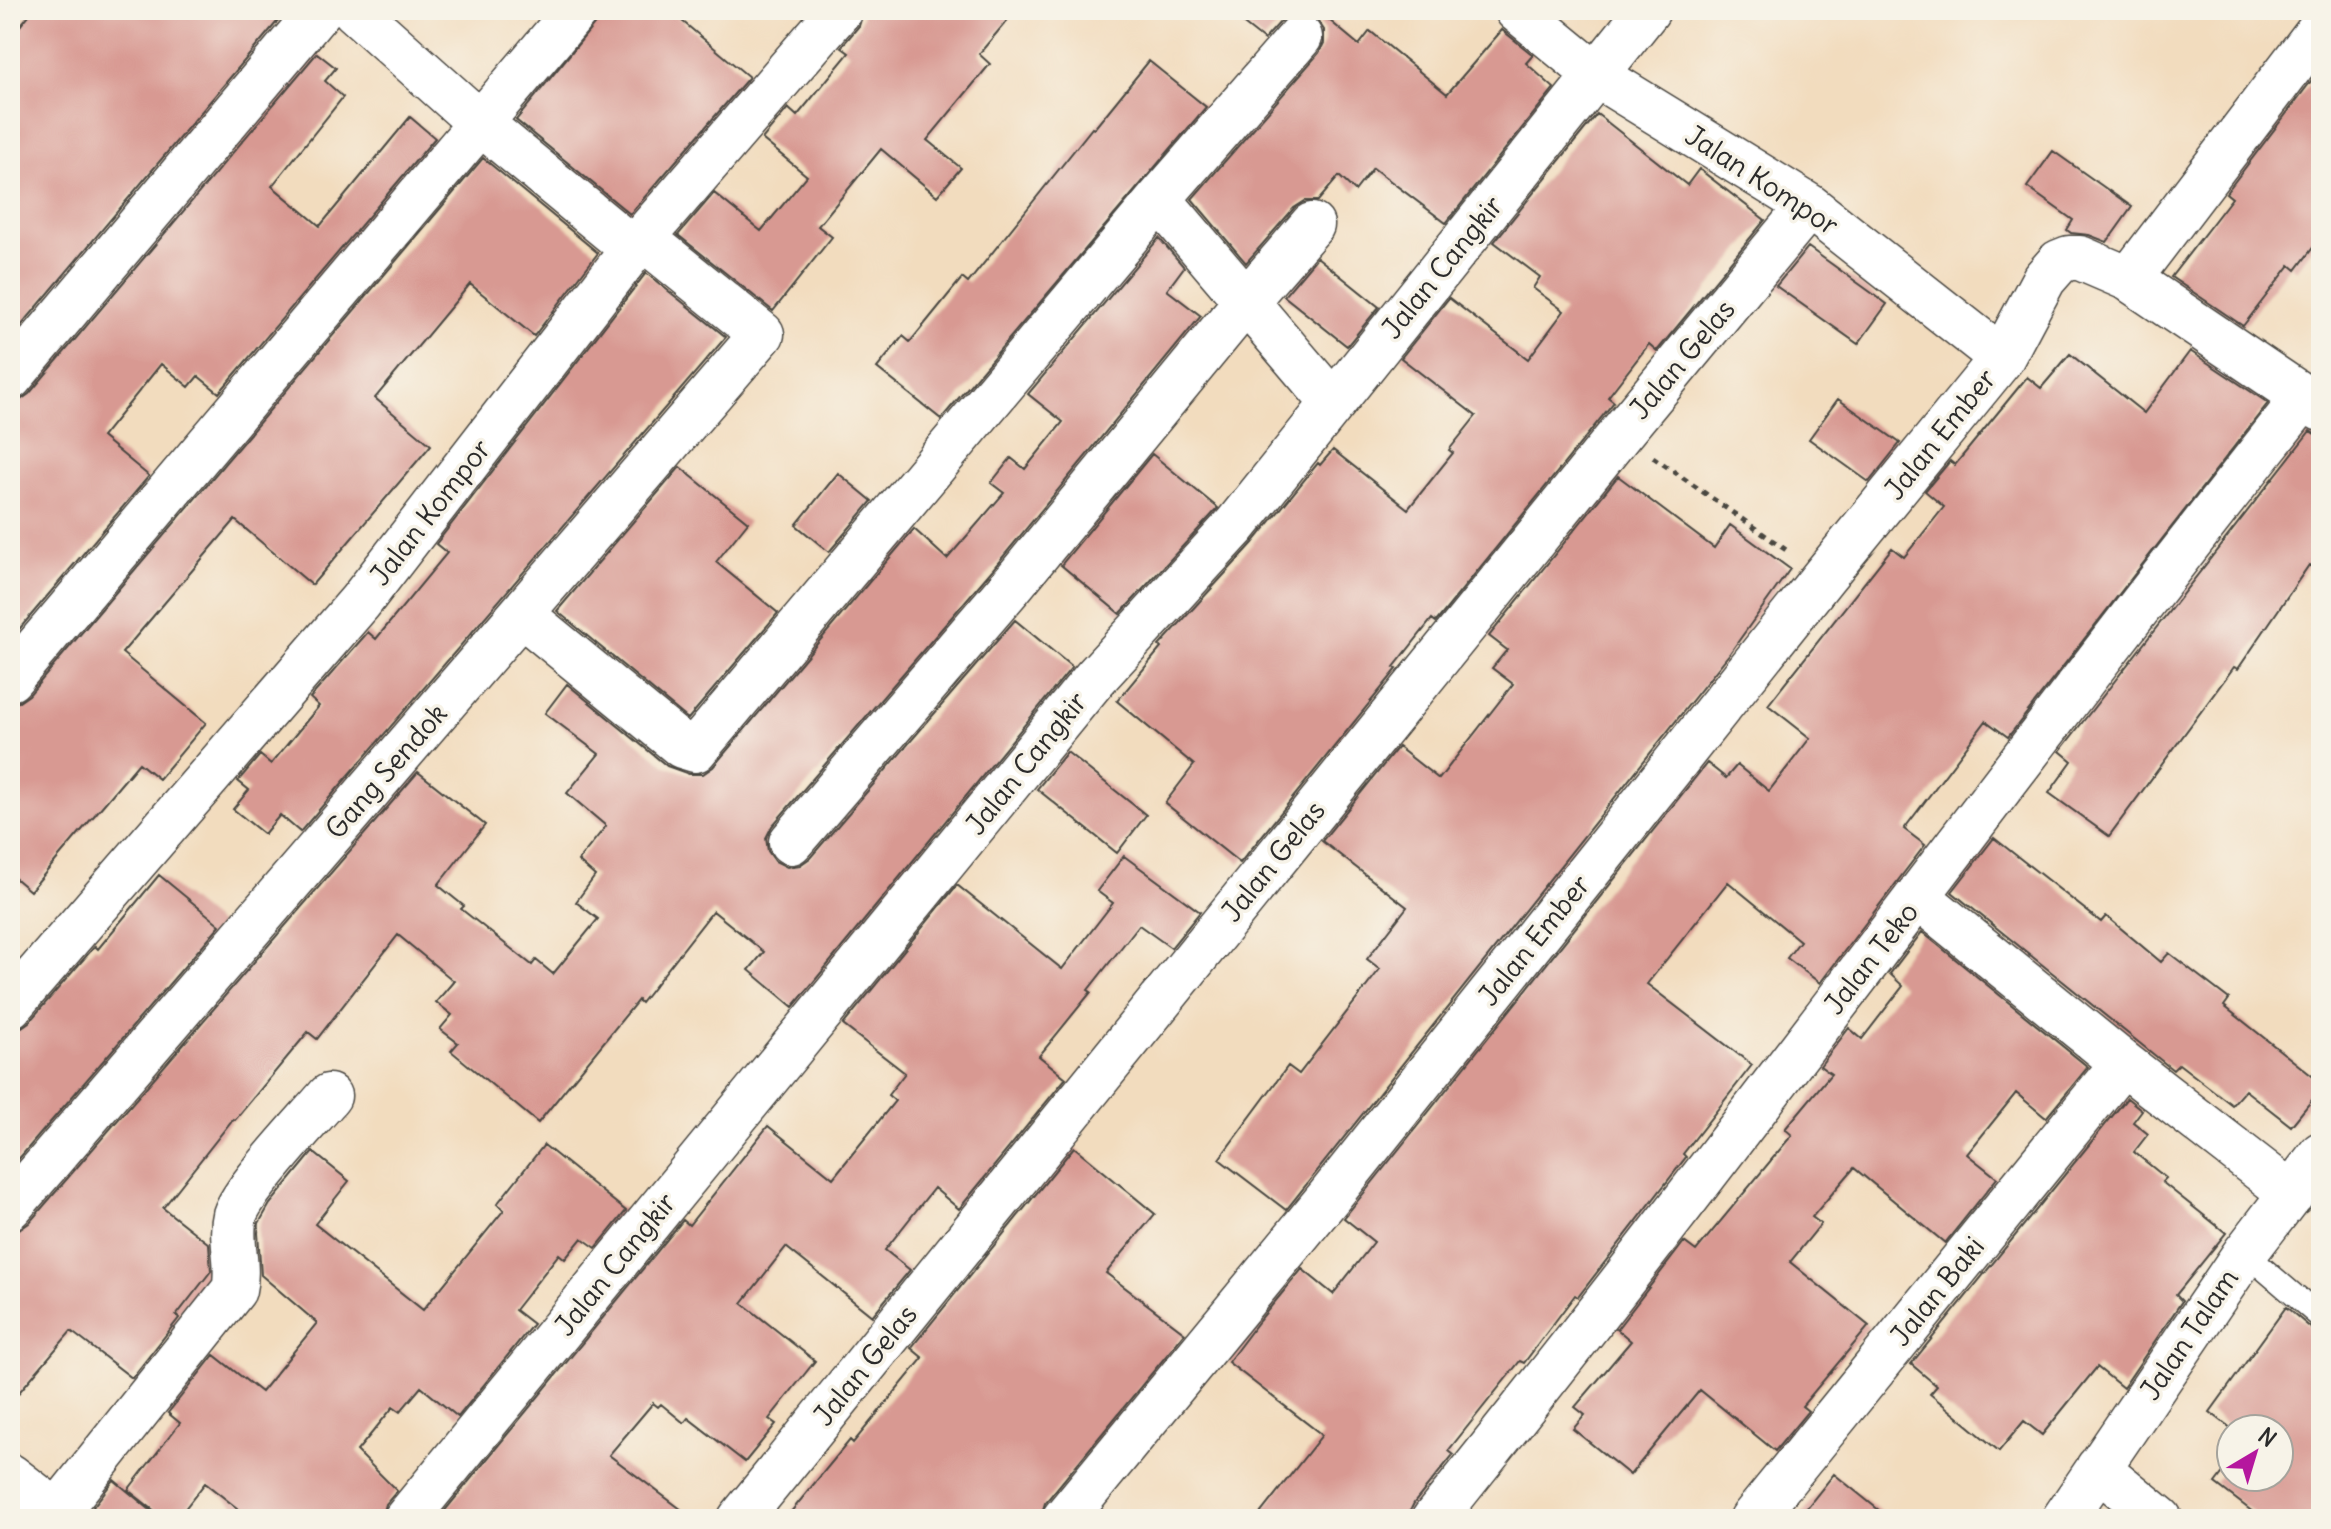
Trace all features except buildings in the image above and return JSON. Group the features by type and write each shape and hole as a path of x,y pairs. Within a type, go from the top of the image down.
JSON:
{"street":[{"path":"10,378 320,10"},
{"path":"354,10 479,122 639,244"},
{"path":"10,679 576,10"},
{"name":"Jalan Kompor","path":"10,1006 360,602 639,244 840,10"},
{"name":"Jalan Kompor","path":"1517,10 1596,75 1809,206 2002,358"},
{"name":"Jalan Cangkir","path":"406,1519 1095,678 1235,526 1648,10"},
{"path":"2129,279 2321,27"},
{"path":"521,614 682,746 695,750 1159,199 1300,37"},
{"path":"1159,199 1332,402"},
{"name":"Jalan Gelas","path":"740,1519 1620,434 1809,206"},
{"path":"791,842 1012,585 1312,225"},
{"name":"Gang Sendok","path":"10,1207 762,334 639,244"},
{"name":"Jalan Ember","path":"1064,1519 1328,1198 1824,576 2002,358 2044,279 2059,262 2080,258 2129,279 2313,402"},
{"name":"Jalan Teko","path":"1434,1519 1560,1363 2145,597 2313,402"},
{"path":"1918,897 2123,1063 2292,1194"},
{"name":"Jalan Baki","path":"1752,1519 2123,1063"},
{"path":"10,1476 62,1516 234,1290 235,1214 246,1194 329,1096"},
{"name":"Jalan Talam","path":"2064,1519 2245,1253 2321,1154"},
{"path":"2098,1468 2160,1519"}],"lane":[{"path":"2245,1253 2321,1318"}],"path":[{"path":"1620,434 1824,576"}]}
